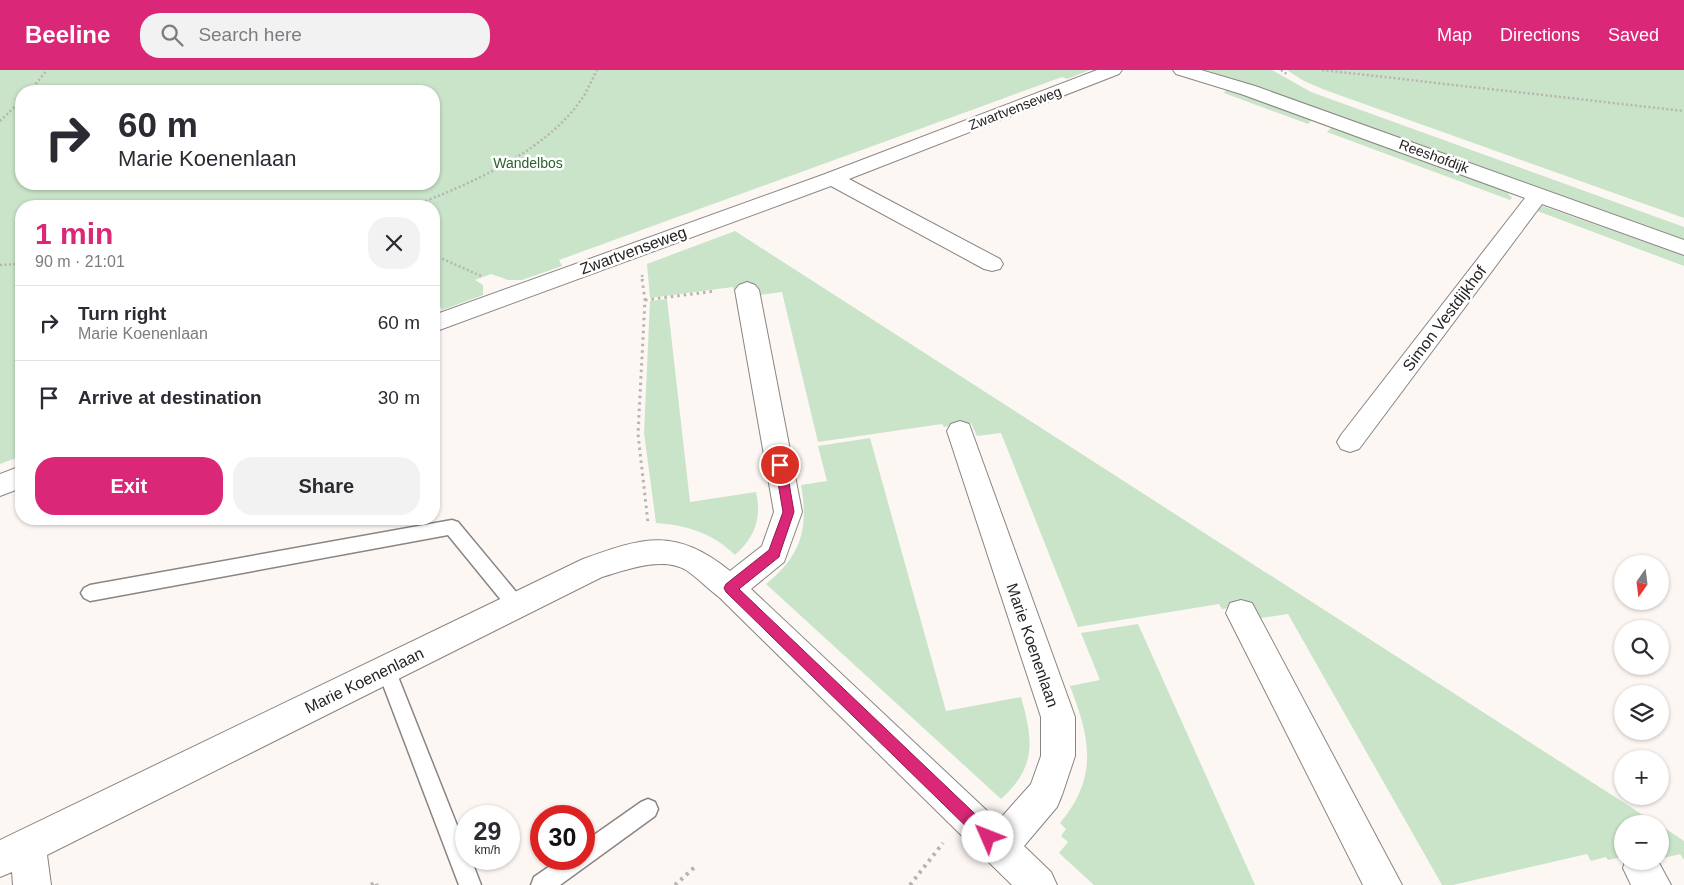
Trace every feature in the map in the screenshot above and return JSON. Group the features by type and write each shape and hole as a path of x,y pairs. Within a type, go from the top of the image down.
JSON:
{"street":[{"name":"Zwartvenseweg","path":"440,322 832,178 1113,70"},
{"name":"Reeshofdijk","path":"1182,70 1248,90 1684,248"},
{"path":"832,178 992,264"},
{"name":"Simon Vestdijkhof","path":"1350,442 1539,194"},
{"path":"730,588 774,553 788,512 747,290"},
{"name":"Marie Koenenlaan","path":"960,431 1058,718 1058,756 1045,795 999,848"},
{"path":"0,485 15,479"},
{"name":"Marie Koenenlaan","path":"14,852 593,568 626,557 652,553 674,553 695,561 730,588 1038,885"},
{"path":"1242,613 1383,885"},
{"path":"14,852 32,885"}],"lane":[{"path":"90,594 452,527 516,605"},
{"path":"386,670 470,885"},
{"path":"595,847 648,809"},
{"path":"542,885 563,870"}],"path":[{"path":"35,85 47,70"},
{"path":"428,200 469,183 528,150 578,103 592,83 598,70"},
{"path":"1322,70 1684,111"},
{"path":"0,121 15,107"},
{"path":"638,248 645,300 638,434 652,553"},
{"path":"440,258 494,282 513,295"},
{"path":"0,264 15,264"},
{"path":"645,300 731,290 732,292 747,290"},
{"path":"910,885 965,815"},
{"path":"675,885 697,865"},
{"path":"371,885 376,882 377,885"}],"green space":[{"name":"Wandelbos","path":"0,70 1090,70 1067,79 1062,77 559,260 562,266 522,280 508,280 491,274 475,280 483,285 483,295 442,310 440,306 440,200 15,200 15,458 0,464"},
{"path":"1206,70 1272,70 1311,92 1684,227 1684,244"},
{"path":"1287,70 1684,70 1684,218 1325,90 1304,81"},
{"path":"1228,87 1307,116 1311,121 1308,124 1224,93"},
{"path":"1337,127 1505,190 1512,198 1510,200 1327,132 1331,128"},
{"path":"1540,205 1684,256 1684,266 1532,209"},
{"path":"735,231 1614,796 1614,805 1627,805 1643,815 1614,815 1614,859 1608,860 1606,857 1591,861 1587,854 1453,885 1442,885 1288,614 1261,618 1253,604 1222,609 1219,604 1078,627 1001,433 977,436 971,423 944,427 942,424 818,442 782,292 760,295 758,288 734,291 733,287 650,298 647,264"},
{"path":"667,299 690,502 756,492 758,510 755,526 748,541 735,555 727,547 708,536 688,528 656,523 644,433 650,301"},
{"path":"870,438 946,711 1021,697 1028,727 1029,752 1021,776 1001,799 766,584 787,563 795,552 800,540 804,515 801,485 827,481 818,446"},
{"path":"1138,624 1255,885 1094,885 1059,853 1068,842 1061,836 1066,829 1060,823 1081,790 1086,773 1086,740 1070,686 1100,680 1081,633"},
{"path":"1669,831 1684,841 1684,860 1680,854 1669,857"}],"route":[{"path":"780,465 788,512 774,553 730,588 988,837"}]}
